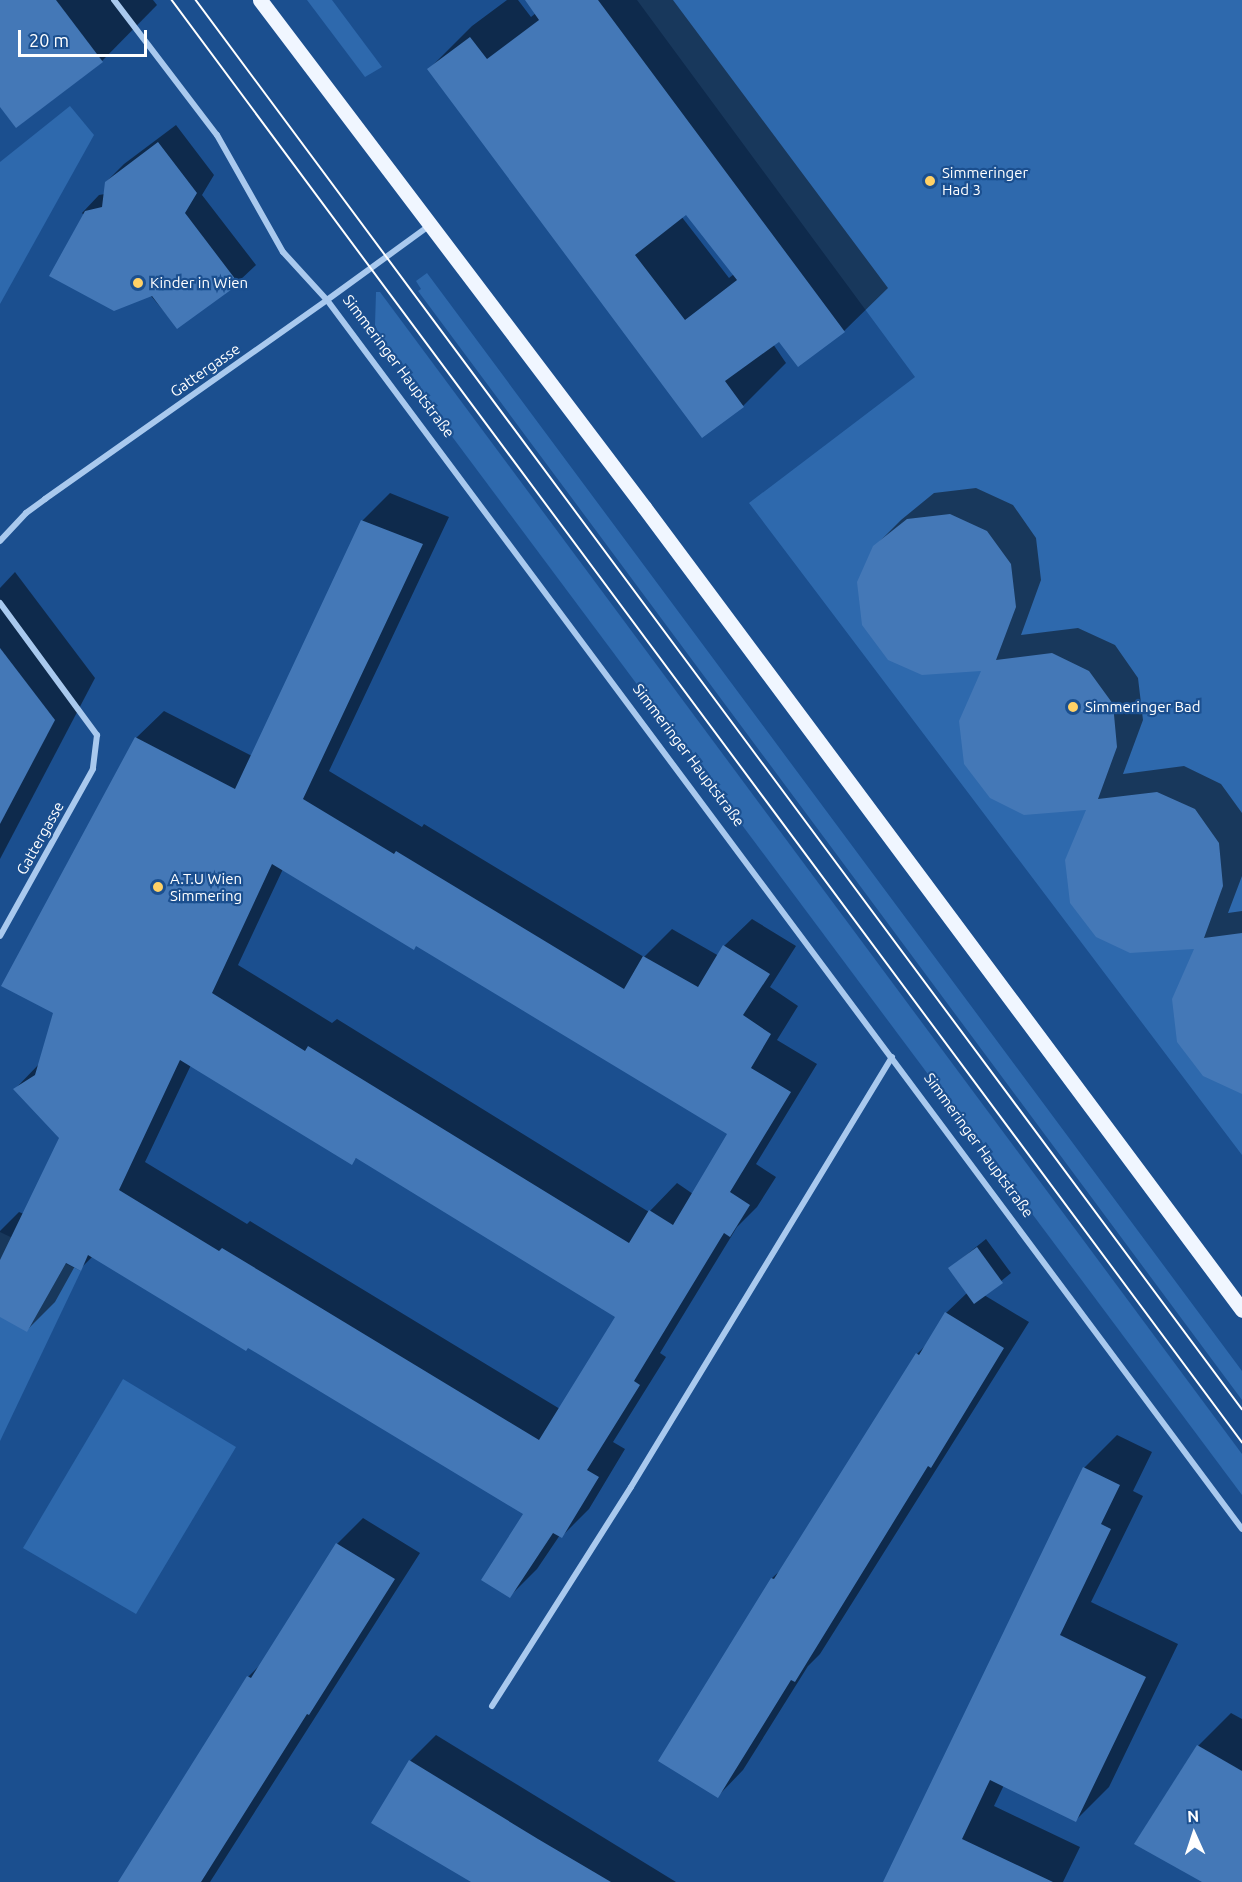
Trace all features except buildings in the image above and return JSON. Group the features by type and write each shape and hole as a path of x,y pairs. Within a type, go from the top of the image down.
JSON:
{"main road":[{"path":"260,0 644,507 1242,1310"}],"street":[{"name":"Simmeringer Hauptstraße","path":"114,0 217,135 283,252 327,300 1242,1529"},
{"name":"Gattergasse","path":"0,541 26,513 45,499 327,300 429,225"},
{"name":"Gattergasse","path":"0,603 97,735 93,769 0,936"},
{"path":"492,1706 631,1487 892,1057"}],"shaded area":[{"path":"307,0 332,0 382,67 365,77"},
{"name":"Simmeringer Bad","path":"637,0 1242,0 1242,1155 749,503 915,377"},
{"path":"70,106 94,135 0,304 0,162"},
{"path":"427,273 1242,1371 1242,1400 418,291 421,289 416,281"},
{"path":"376,292 380,292 1242,1454 1242,1495 383,344 375,325"},
{"path":"0,1232 81,1271 0,1441"},
{"path":"123,1379 236,1447 136,1614 23,1548"}],"tram line":[{"path":"172,0 1242,1442"},
{"path":"196,0 1242,1409"}],"place":[{"name":"Simmeringer Had 3","path":"930,181"},
{"name":"Kinder in Wien","path":"138,283"},
{"name":"Simmeringer Bad","path":"1073,707"},
{"name":"A.T.U Wien Simmering","path":"158,887"}]}
